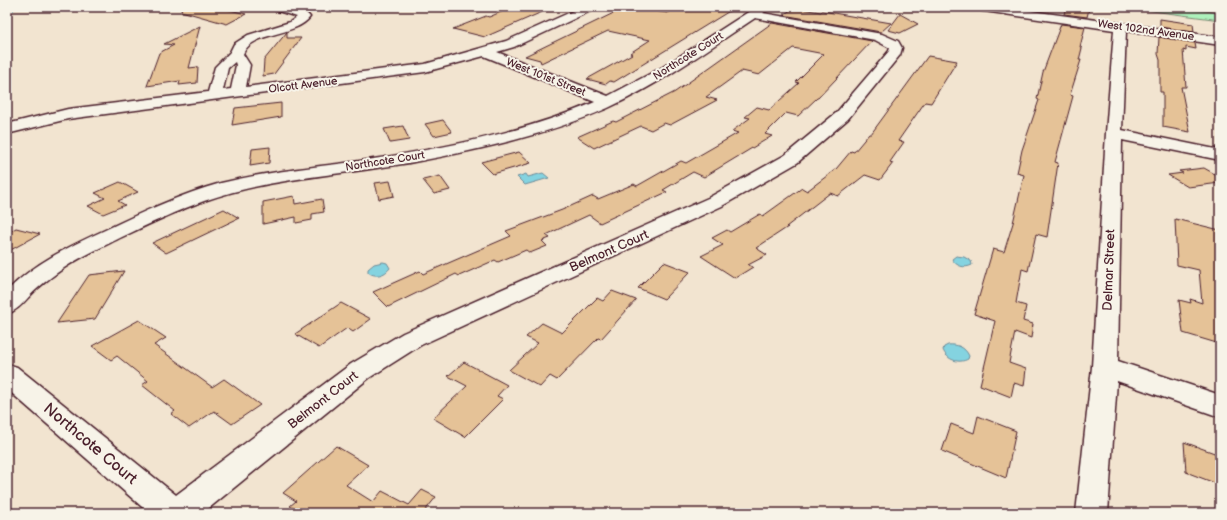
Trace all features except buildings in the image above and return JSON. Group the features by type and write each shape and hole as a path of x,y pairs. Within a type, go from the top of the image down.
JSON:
{"street":[{"path":"214,96 222,67 236,54 238,47 247,40 294,24 304,17 300,13 276,7"},
{"name":"Olcott Avenue","path":"7,129 68,114 414,70 485,52 520,40 591,7"},
{"name":"West 102nd Avenue","path":"978,7 1220,41"},
{"name":"Northcote Court","path":"7,306 34,278 50,266 71,254 154,214 209,193 284,177 390,161 470,145 549,124 608,102 702,49 758,11"},
{"name":"Belmont Court","path":"178,513 360,371 412,339 669,224 715,202 791,159 842,116 895,52 896,48 894,44 878,37 758,11"},
{"name":"Delmar Street","path":"1092,513 1105,367 1114,133 1120,26"},
{"name":"West 101st Street","path":"485,52 608,102"},
{"path":"236,54 244,65 238,93"},
{"path":"1114,133 1220,155"},
{"path":"1105,367 1220,406"},
{"name":"Northcote Court","path":"7,374 173,513"}],"green space":[{"path":"1122,7 1175,7 1220,13 1220,20"}],"water":[{"path":"543,173 549,178 525,185 517,177 526,174 528,177"},
{"path":"956,256 964,257 971,261 972,265 963,267 958,265 952,259"},
{"path":"383,262 387,263 390,268 385,272 380,275 374,275 368,272 368,269 374,264"},
{"path":"948,345 955,345 963,348 969,356 968,359 957,361 950,359 943,350 944,347"}]}
